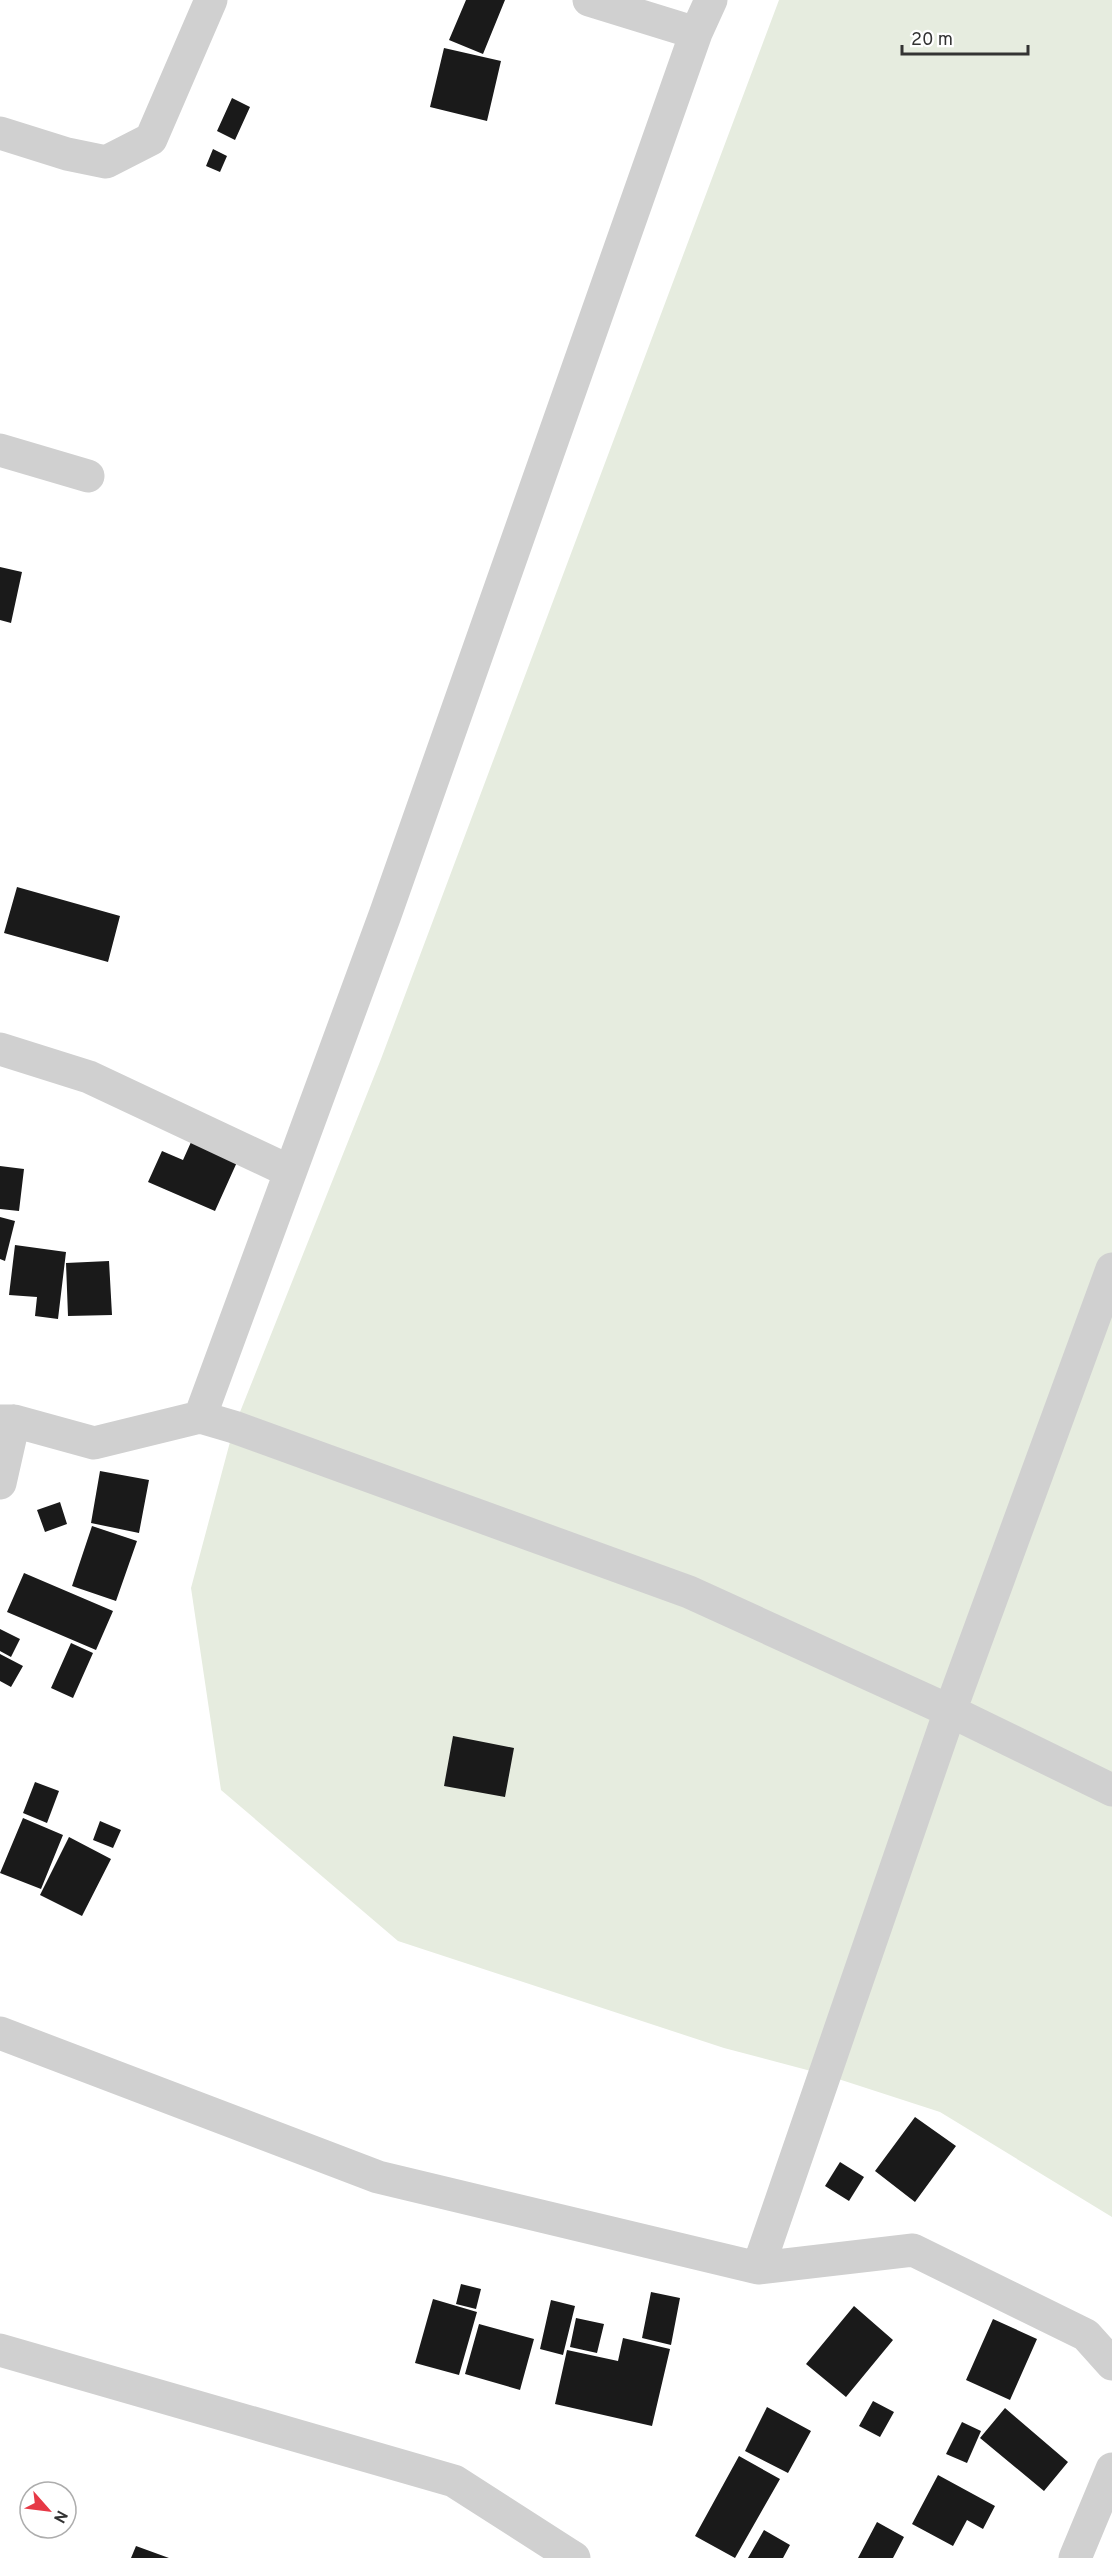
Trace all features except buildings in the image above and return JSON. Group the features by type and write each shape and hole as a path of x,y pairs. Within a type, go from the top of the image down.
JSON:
{"street":[{"path":"0,134 67,154 106,162 151,139 211,0"},
{"path":"589,0 696,33"},
{"path":"200,1417 385,915 696,33 711,0"},
{"path":"0,450 88,476"},
{"path":"0,1049 89,1077 289,1172"},
{"path":"758,2268 950,1711 1112,1269"},
{"path":"0,1483 7,1421 94,1443 200,1417 234,1427 689,1592 950,1711 1112,1790"},
{"path":"0,2033 378,2177 758,2268 913,2250 1086,2335 1112,2364"},
{"path":"0,2349 454,2481 574,2558"},
{"path":"1075,2558 1112,2469"}],"shaded area":[{"path":"779,0 1112,0 1112,2217 940,2112 826,2075 724,2048 398,1941 221,1790 191,1588 234,1427 381,1059"}]}
